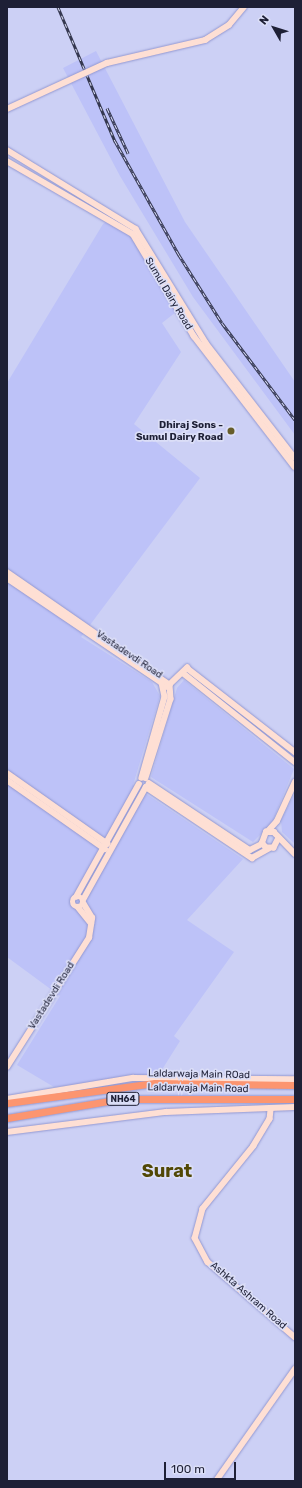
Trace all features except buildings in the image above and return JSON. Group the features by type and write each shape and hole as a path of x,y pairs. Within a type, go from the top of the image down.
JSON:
{"highway":[{"name":"Laldarwaja Main ROad","path":"7,1103 155,1083 295,1085"},
{"name":"Laldarwaja Main Road","path":"7,1118 121,1099 295,1099"}],"street":[{"path":"7,109 107,63 205,40 229,25 244,7"},
{"path":"7,150 136,229 206,343 295,458"},
{"name":"Sumul Dairy Road","path":"7,161 133,234 194,336 295,467"},
{"name":"Vastadevdi Road","path":"7,572 170,685 171,698 145,783 81,903 92,918 90,938 7,1067"},
{"name":"Vastadevdi Road","path":"7,578 158,680 165,689 145,783 104,845 76,897"},
{"path":"165,689 184,671"},
{"path":"184,671 295,752"},
{"path":"184,671 295,762"},
{"path":"7,773 104,845"},
{"path":"7,780 110,849"},
{"path":"262,844 262,837 277,821 295,782"},
{"path":"145,783 250,850 262,844"},
{"path":"145,783 252,858 268,849 275,847 293,853"},
{"path":"275,847 278,836 277,821"},
{"path":"268,831 278,836 293,853"},
{"path":"262,844 268,849"},
{"path":"76,897 81,903 73,903 76,897"},
{"path":"7,1098 133,1078 295,1079"},
{"path":"7,1132 166,1112 271,1110 295,1107"},
{"name":"Ashkta Ashram Road","path":"271,1110 270,1119 254,1146 203,1209 196,1238 208,1262 295,1338"},
{"path":"216,1481 295,1369"}],"shaded area":[{"path":"96,51 185,222 295,382 295,435 193,297 120,176 63,68"},
{"path":"109,220 130,232 176,312 162,323 181,352 134,424 200,478 81,637 152,682 160,696 133,785 243,859 187,920 234,952 174,1036 180,1041 158,1076 54,1087 17,1065 60,996 7,957 7,383 103,224"},
{"path":"184,680 294,769 272,823 253,842 151,777 177,688"},
{"path":"295,793 295,844 282,832 281,820"}],"railway":[{"path":"58,7 115,141 179,255 222,323 295,420"},
{"path":"107,108 128,153"}],"place":[{"name":"Dhiraj Sons - Sumul Dairy Road","path":"231,431"}],"district":[{"name":"Surat","path":"167,1171"}]}
